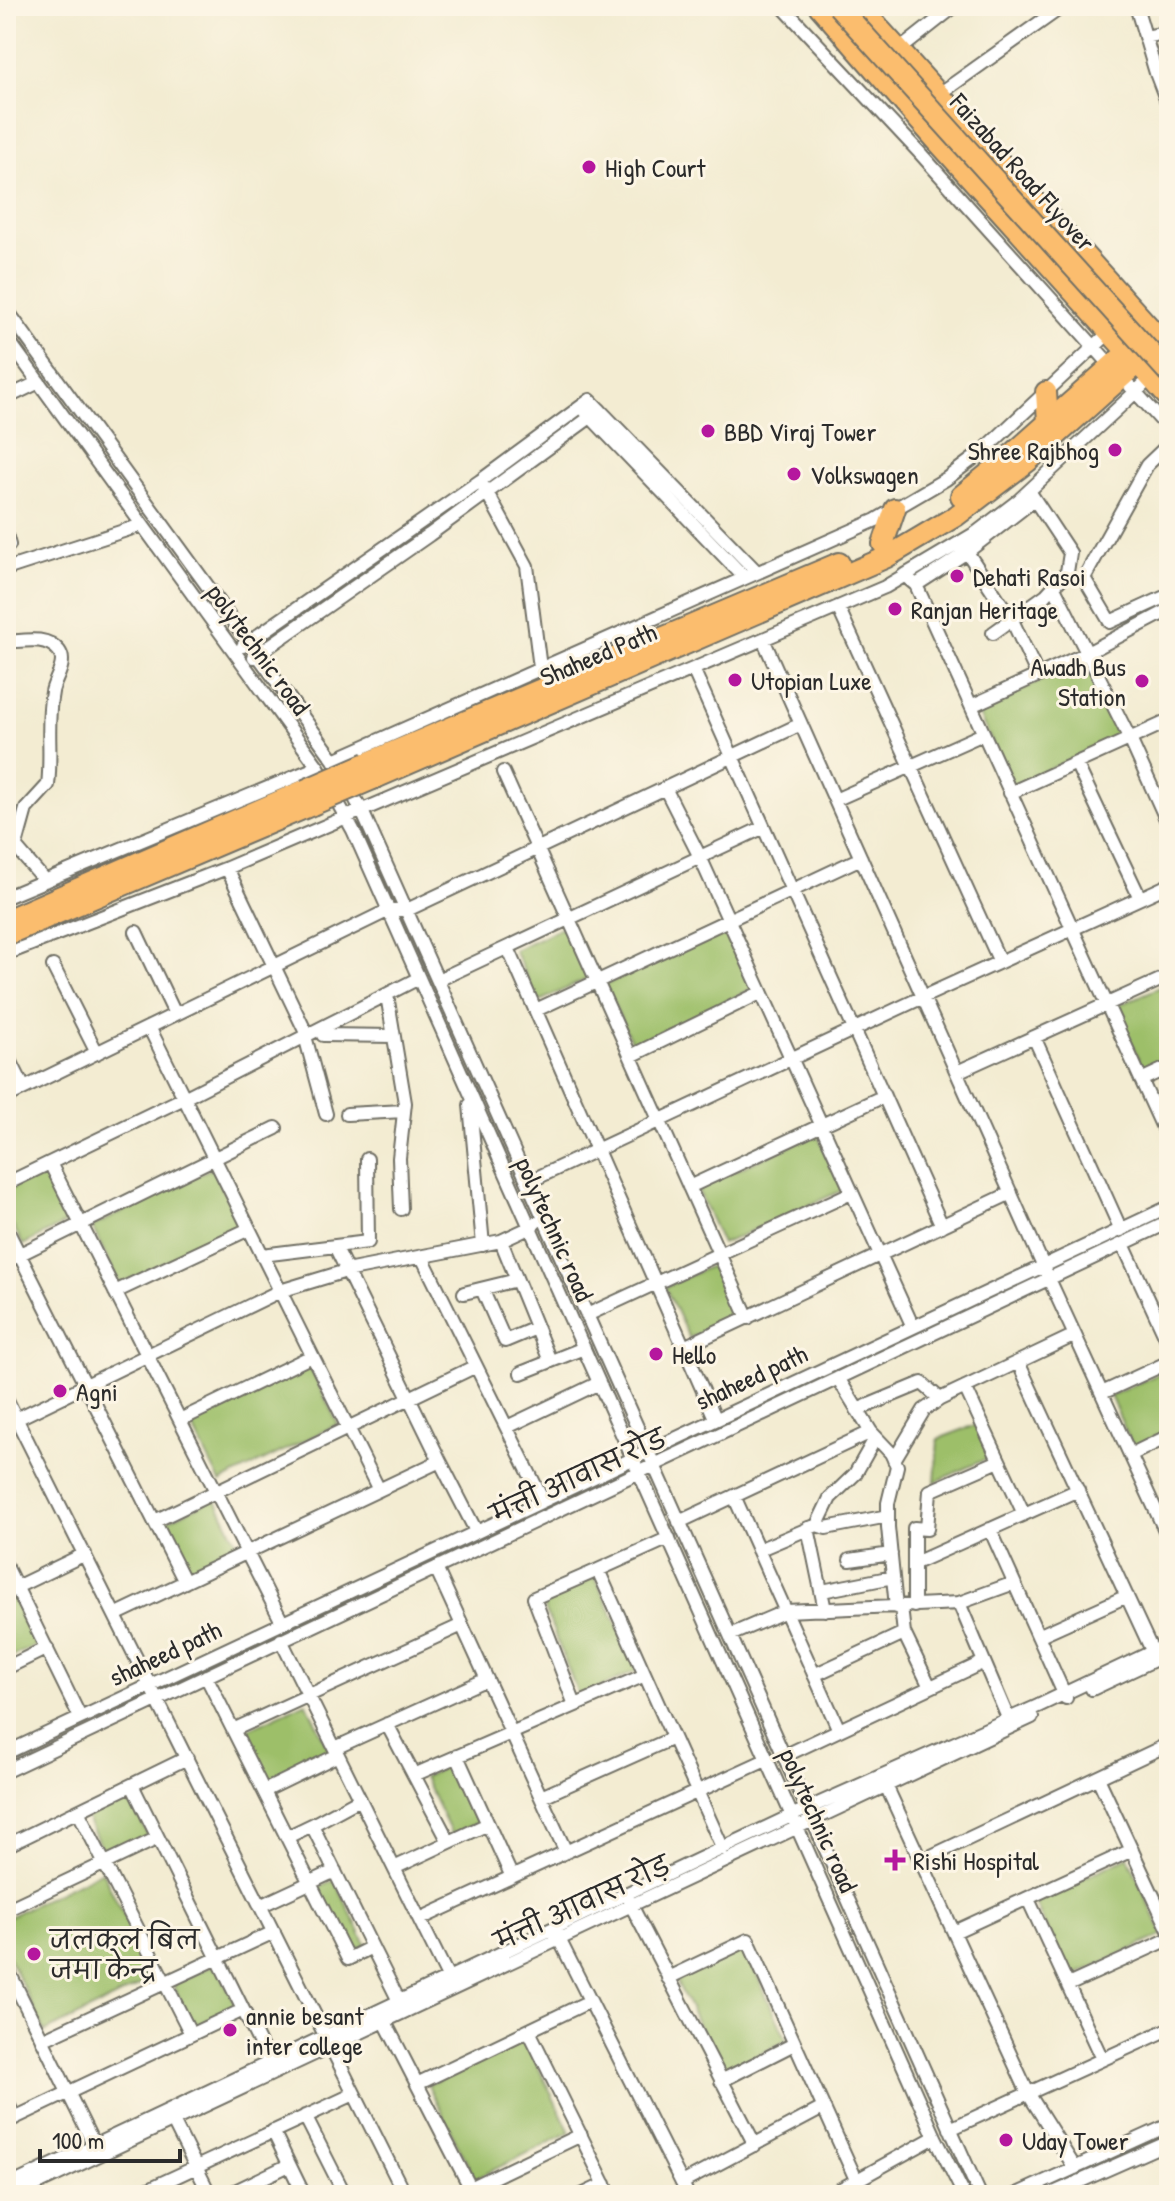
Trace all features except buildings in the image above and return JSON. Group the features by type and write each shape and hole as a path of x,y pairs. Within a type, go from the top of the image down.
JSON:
{"highway":[{"path":"819,6 1109,332 1136,372 1169,398"},
{"name":"Faizabad Road Flyover","path":"838,6 1136,372"},
{"path":"859,6 1163,345"},
{"name":"Shaheed Path","path":"370,771 887,557 956,516 1027,462 1136,372 1163,345"},
{"name":"Shaheed Path","path":"6,935 883,544 949,506 1048,422 1136,372"},
{"path":"1046,392 1048,422"},
{"path":"883,544 895,509"},
{"name":"Shaheed Path","path":"6,920 308,798"}],"street":[{"path":"782,6 919,152 1093,347 1136,372 1169,429"},
{"path":"898,51 955,6"},
{"path":"938,95 1063,6"},
{"path":"1136,6 1169,107"},
{"path":"1145,37 1169,32"},
{"path":"6,309 334,760 362,811 980,2195"},
{"path":"334,760 540,668 616,640 744,577 876,520 946,479 982,452 1133,309"},
{"name":"polytechnic road","path":"6,337 318,767 346,818 935,2137 964,2195"},
{"path":"916,585 1032,496 1136,372 1163,345"},
{"path":"6,398 39,382"},
{"path":"591,411 757,572"},
{"path":"234,652 591,411"},
{"path":"591,411 744,577"},
{"path":"1169,444 1147,465 1084,578 1110,622 1169,595"},
{"path":"244,666 484,486"},
{"path":"484,486 527,566 540,668"},
{"path":"993,633 1054,587 1067,572 1070,553 1032,496"},
{"path":"6,569 142,525"},
{"path":"6,534 9,545 6,546"},
{"path":"159,549 173,538"},
{"path":"6,954 164,894 346,818 885,587 940,554 966,546"},
{"path":"966,546 1012,620 1038,676"},
{"path":"933,574 940,554"},
{"path":"904,575 916,585 1168,1136"},
{"path":"1054,587 1166,819 1169,817"},
{"path":"838,607 1000,962"},
{"path":"971,706 1087,653 1169,610"},
{"path":"6,642 37,639 58,650 62,657 62,667 52,688 48,785 26,809 11,841 45,881"},
{"path":"763,639 1046,1273 1169,1539"},
{"path":"693,669 942,1226"},
{"path":"632,677 639,692"},
{"path":"1010,793 1169,721"},
{"path":"6,1097 389,910 407,910 801,724"},
{"path":"835,800 983,734"},
{"path":"1076,763 1140,898"},
{"path":"6,897 144,845 318,767"},
{"path":"503,772 748,1318"},
{"path":"665,788 700,857 913,1327"},
{"path":"438,980 762,828"},
{"path":"536,1010 861,858"},
{"path":"227,868 306,1036 326,1114"},
{"path":"158,878 164,894"},
{"path":"528,1182 1169,885"},
{"path":"136,932 175,1014"},
{"path":"6,961 31,946"},
{"path":"508,948 715,1418"},
{"path":"53,966 97,1053"},
{"path":"957,1072 1169,976"},
{"path":"6,1184 184,1098 419,978"},
{"path":"631,1056 760,993"},
{"path":"387,995 404,1111 399,1158 401,1209"},
{"path":"149,1027 379,1490"},
{"path":"320,1029 323,1035 394,1036"},
{"path":"1034,1037 1122,1237 1163,1316 1169,1344"},
{"path":"6,1052 24,1088"},
{"path":"1141,1080 1169,1067"},
{"path":"689,1187 884,1096"},
{"path":"476,1104 470,1105 483,1245"},
{"path":"347,1114 404,1111"},
{"path":"6,1261 276,1128"},
{"path":"262,1255 368,1242 367,1159"},
{"path":"50,1163 282,1622"},
{"path":"587,1315 851,1193"},
{"path":"684,1347 1011,1193"},
{"name":"shaheed path","path":"6,1753 715,1418 913,1327 1046,1273 1122,1237 1169,1207"},
{"path":"11,1422 280,1291 346,1271 501,1241 529,1228 542,1214"},
{"path":"1122,1237 1169,1222"},
{"path":"6,1228 185,1582"},
{"path":"115,1292 249,1229"},
{"path":"501,1241 550,1361"},
{"path":"335,1246 476,1531"},
{"path":"422,1257 542,1499"},
{"name":"मंत्ती आवास रोड","path":"6,1771 838,1378 1046,1273"},
{"path":"464,1293 517,1280"},
{"path":"482,1289 505,1341 536,1328"},
{"path":"894,1460 924,1410 940,1399 1075,1335"},
{"path":"521,1373 584,1348"},
{"path":"180,1420 312,1356"},
{"path":"1018,1362 1155,1655"},
{"path":"1102,1393 1169,1362"},
{"path":"155,1521 476,1366"},
{"path":"838,1378 897,1466 888,1516 893,1577 904,1607"},
{"path":"507,1427 599,1383"},
{"path":"857,1410 922,1383 940,1399"},
{"path":"965,1387 1024,1514"},
{"path":"6,1398 11,1422 85,1554 405,2195"},
{"path":"679,1522 873,1434"},
{"path":"825,1610 812,1527 830,1498 855,1474 873,1434"},
{"path":"1130,1455 1169,1436"},
{"path":"115,1615 440,1461"},
{"path":"930,1687 904,1633 904,1607 915,1563 914,1528 927,1529 930,1491 999,1461"},
{"path":"915,1563 1078,1490"},
{"path":"734,1496 839,1730"},
{"path":"758,1550 812,1527 826,1528 888,1516"},
{"path":"990,1529 1066,1697"},
{"path":"575,1705 534,1598 669,1538"},
{"path":"11,1590 85,1554"},
{"path":"850,1560 891,1554"},
{"path":"6,1566 11,1590 47,1648 80,1717"},
{"path":"436,1568 566,1852"},
{"path":"598,1570 723,1849"},
{"path":"822,1591 893,1577"},
{"path":"730,1635 786,1611 959,1603 1014,1583"},
{"path":"1038,1636 1127,1596"},
{"path":"959,1603 1010,1723"},
{"path":"233,1730 462,1625"},
{"path":"814,1675 904,1633"},
{"path":"6,2187 37,2185 94,2145 170,2115 269,2062 328,2041 399,2001 451,1983 281,1640"},
{"path":"1075,2168 1028,2093 884,1780 1155,1655 1169,1644"},
{"path":"6,1668 47,1648"},
{"path":"1155,1655 1169,1653"},
{"path":"784,1756 984,1662"},
{"path":"414,1775 645,1675"},
{"path":"206,1676 348,1959 372,1947"},
{"path":"264,1791 387,1724 487,1679"},
{"path":"387,1724 449,1842"},
{"path":"541,1797 673,1738"},
{"path":"921,1861 1169,1744"},
{"path":"457,1756 512,1877"},
{"path":"6,1846 187,1758"},
{"path":"420,1919 768,1759"},
{"path":"1098,1778 1169,1930"},
{"name":"मंत्ती आवास रोड़","path":"14,2195 170,2115 328,2041 384,2020 451,1983 884,1780"},
{"path":"132,1785 269,2062"},
{"path":"287,1837 360,1799"},
{"path":"78,1811 191,2034"},
{"path":"755,2145 628,1899 723,1849 795,1821"},
{"path":"394,1868 488,1824"},
{"path":"312,1825 399,2001"},
{"path":"6,1910 158,1838"},
{"path":"954,1932 1132,1850"},
{"path":"260,1906 335,1871"},
{"path":"1028,1899 1102,2059"},
{"path":"42,2040 274,1932"},
{"path":"556,1933 685,2189 755,2145 823,2108"},
{"path":"1068,1985 1169,1939"},
{"path":"668,1978 748,1940 863,2195"},
{"path":"6,1966 94,2145"},
{"path":"417,2084 590,2001"},
{"path":"6,2100 10,2120 243,2010"},
{"path":"384,2020 472,2192"},
{"path":"950,2129 1169,2029"},
{"path":"529,2031 607,2190 582,2195"},
{"path":"721,2081 794,2044"},
{"path":"136,2195 165,2189 196,2167 354,2094"},
{"path":"170,2115 210,2195"},
{"path":"305,2116 345,2195"},
{"path":"1015,2195 1169,2125"},
{"path":"273,2131 304,2195"},
{"path":"456,2195 472,2192 581,2135"},
{"path":"830,2195 935,2137"},
{"path":"1049,2195 1169,2142"},
{"path":"227,2195 289,2165"}],"green space":[{"path":"1085,660 1121,736 1013,786 977,711"},
{"path":"565,926 589,978 538,1002 514,950"},
{"path":"725,928 754,988 633,1045 605,985"},
{"path":"1169,983 1169,1061 1145,1072 1115,1007"},
{"path":"817,1134 843,1190 722,1244 697,1188"},
{"path":"212,1168 240,1225 120,1284 92,1227"},
{"path":"48,1169 74,1219 23,1245 6,1212 6,1190"},
{"path":"717,1263 741,1314 689,1338 665,1287"},
{"path":"308,1364 338,1424 220,1482 190,1422"},
{"path":"1169,1369 1169,1430 1133,1447 1110,1396"},
{"path":"975,1425 990,1457 935,1482 938,1439"},
{"path":"215,1498 240,1548 187,1574 162,1523"},
{"path":"595,1577 638,1670 579,1697 542,1601"},
{"path":"14,1594 39,1644 6,1659 6,1598"},
{"path":"306,1702 331,1754 265,1785 240,1733"},
{"path":"453,1763 481,1821 452,1835 424,1777"},
{"path":"128,1793 148,1836 105,1856 85,1814"},
{"path":"1128,1857 1163,1935 1069,1978 1034,1901"},
{"path":"102,1871 155,1978 45,2032 6,1952 6,1918"},
{"path":"335,1880 366,1945 349,1953 318,1888"},
{"path":"744,1948 787,2040 722,2073 676,1980"},
{"path":"216,1964 236,2006 193,2027 173,1984"},
{"path":"524,2038 570,2132 475,2179 428,2085"}],"place":[{"name":"High Court","path":"589,167"},
{"name":"BBD Viraj Tower","path":"708,431"},
{"name":"Shree Rajbhog","path":"1115,450"},
{"name":"Volkswagen","path":"794,474"},
{"name":"Dehati Rasoi","path":"957,576"},
{"name":"Ranjan Heritage","path":"895,609"},
{"name":"Utopian Luxe","path":"735,680"},
{"name":"Awadh Bus Station","path":"1142,681"},
{"name":"Hello","path":"656,1354"},
{"name":"Agni","path":"60,1391"},
{"name":"Rishi Hospital","path":"895,1860"},
{"name":"जलकल बिल जमा केन्द्र","path":"34,1954"},
{"name":"annie besant inter college","path":"230,2030"},
{"name":"Uday Tower","path":"1006,2140"}]}
